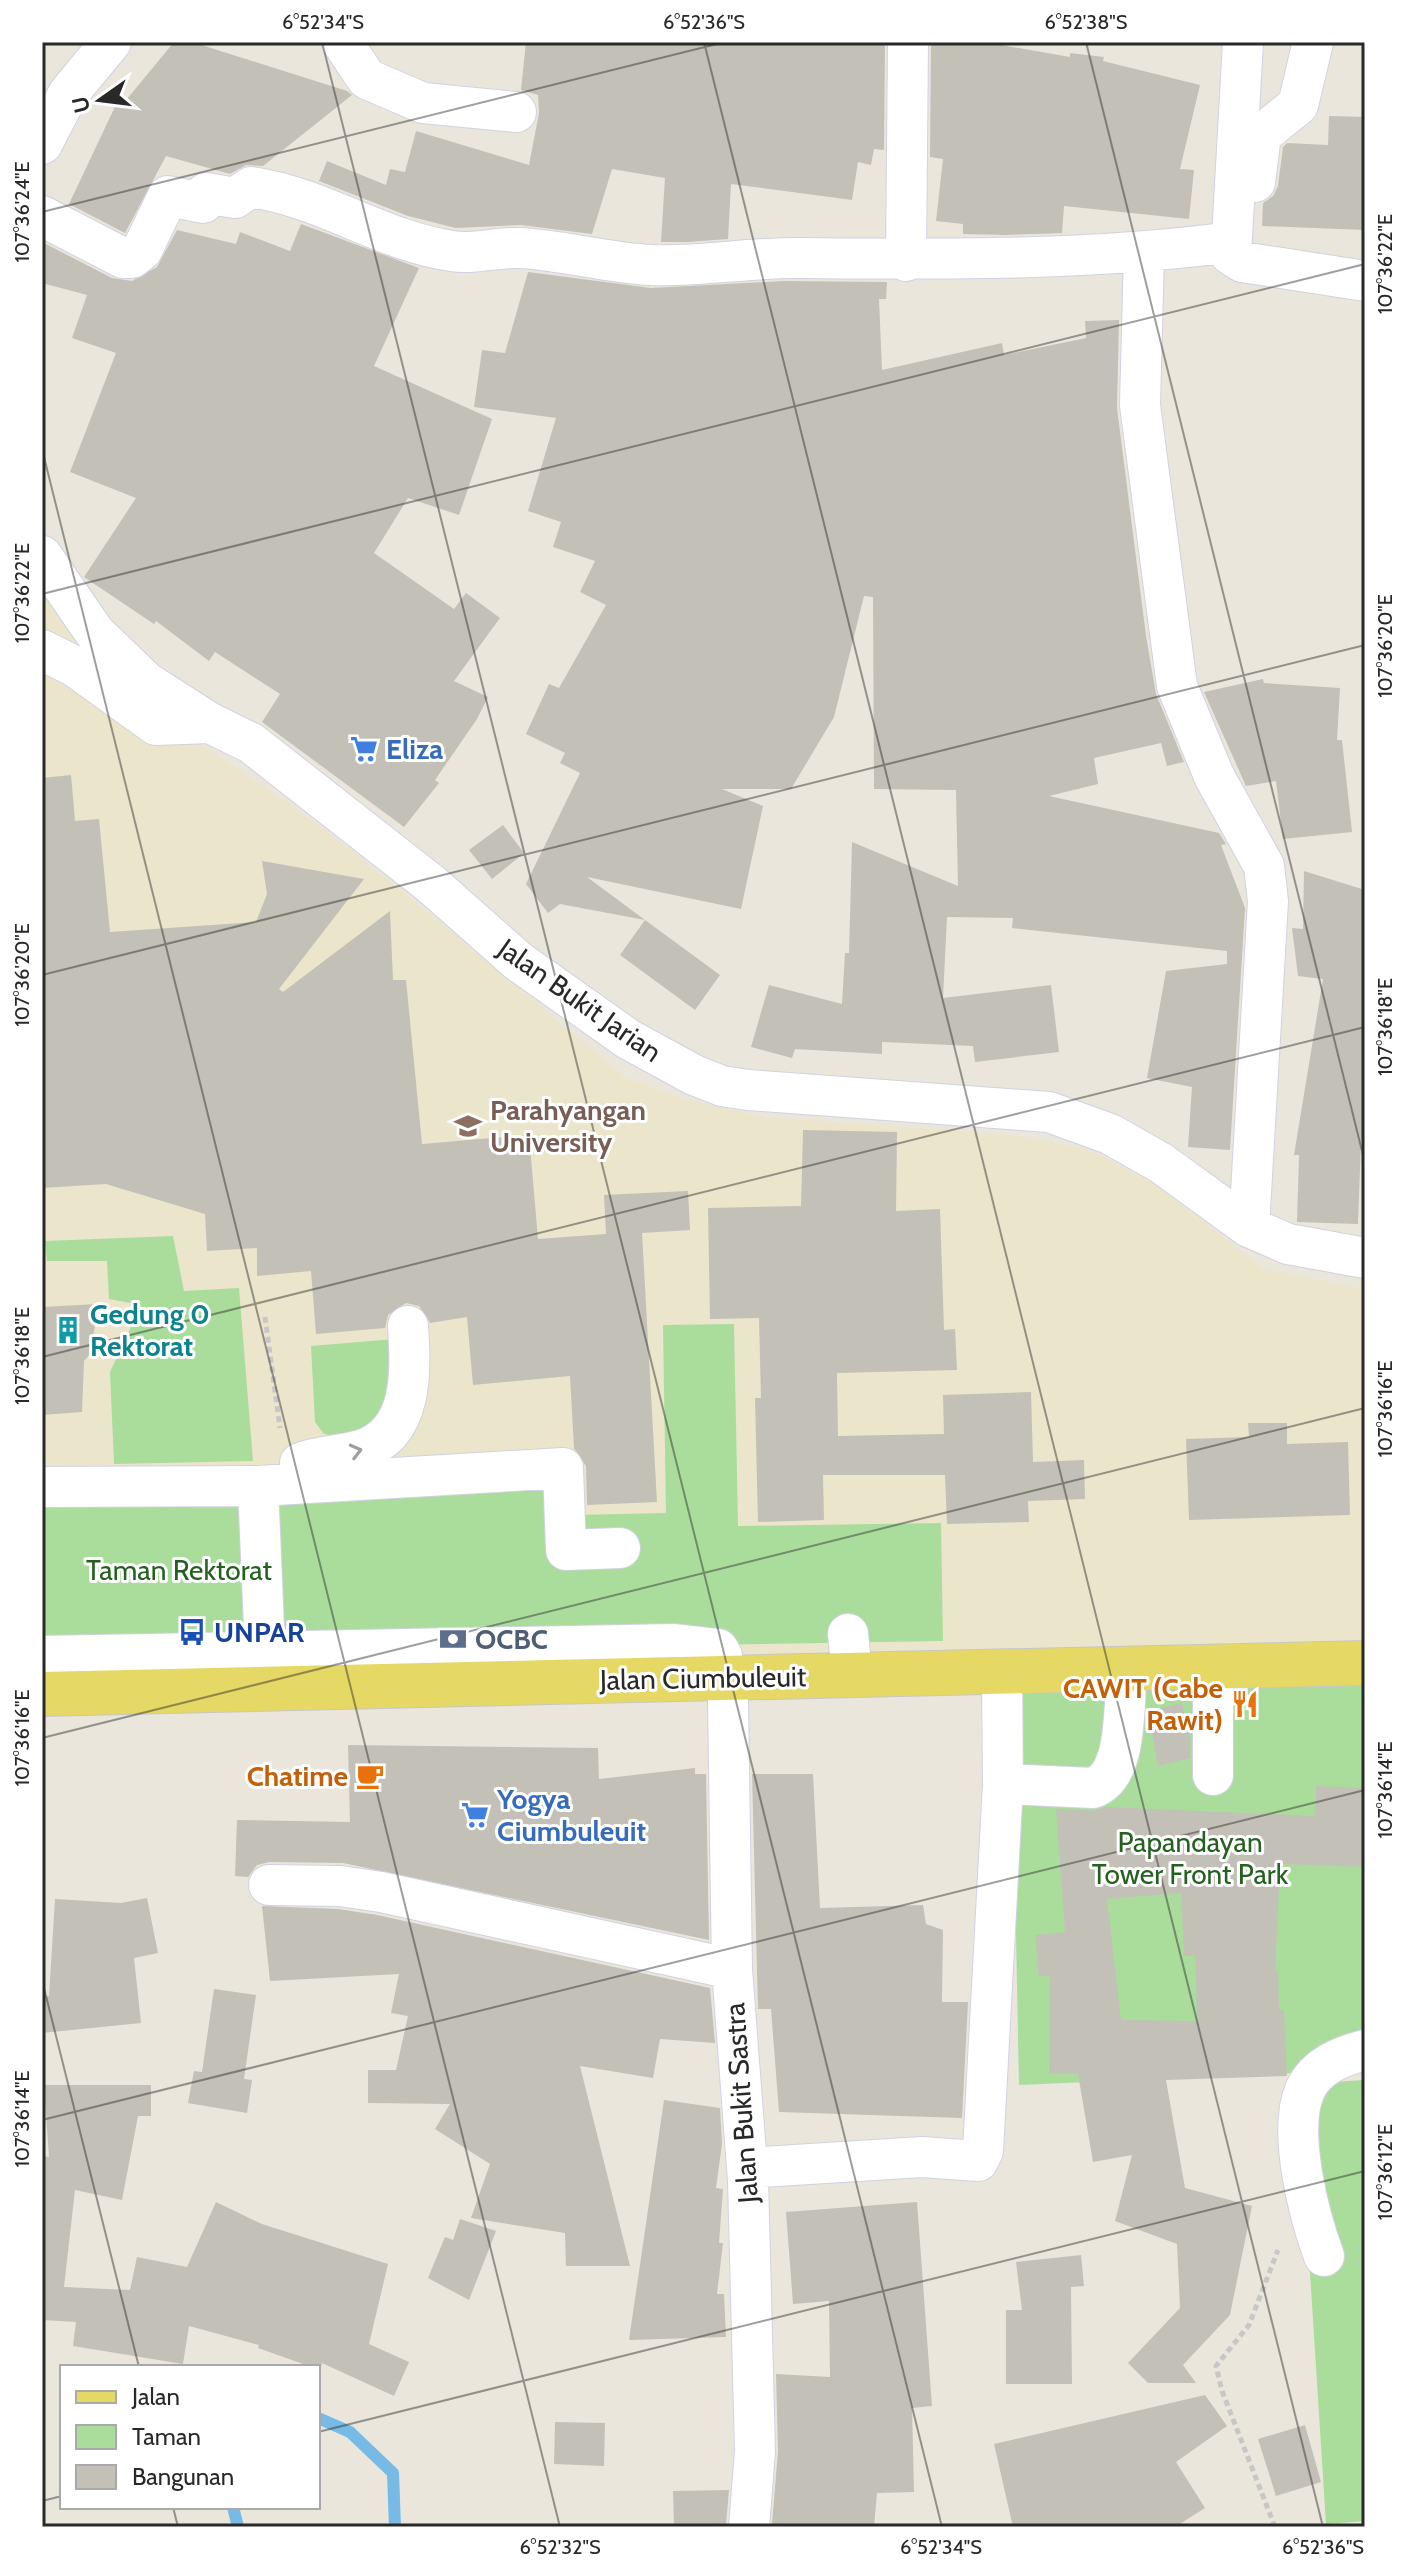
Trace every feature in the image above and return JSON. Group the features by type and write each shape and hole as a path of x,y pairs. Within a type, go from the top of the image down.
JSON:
{"main road":[{"name":"Jalan Ciumbuleuit","path":"42,1694 265,1668 529,1664 727,1679 850,1654 1127,1671 1365,1663"}],"street":[{"path":"42,144 68,94 111,42"},
{"path":"342,42 367,79 423,103 516,112"},
{"path":"906,261 908,42"},
{"path":"1243,42 1231,255 1242,262 1365,281"},
{"path":"1313,42 1298,105 1261,135 1247,247 1365,259"},
{"path":"42,216 123,258 132,258 142,250 168,196 203,203 206,193 235,198 251,187 327,208 411,243 456,252 520,248 651,265 798,258 906,261 1144,254 1231,242"},
{"path":"1144,254 1140,405 1177,686 1214,776 1264,866 1268,901 1249,1227"},
{"name":"Jalan Bukit Jarian","path":"42,556 73,605 146,682 210,723 251,743 431,884 518,961 659,1059 722,1086 748,1090 1049,1112 1110,1134 1161,1163 1249,1227 1288,1244 1365,1258"},
{"path":"42,624 58,658 156,725 210,723"},
{"path":"272,1477 319,1456 349,1454 381,1443 391,1430 407,1395 411,1372 408,1326"},
{"path":"42,1487 563,1468 566,1550 620,1548"},
{"path":"42,1656 265,1668 272,1477"},
{"path":"747,2168 922,2157 978,2161 983,2151 1003,1784 985,1664"},
{"path":"1213,1668 1213,1775"},
{"path":"1003,1784 1093,1788 1104,1784 1118,1764 1127,1671"},
{"name":"Jalan Bukit Sastra","path":"727,1679 732,1969 747,2168 755,2451 749,2527"},
{"path":"269,1885 340,1886 381,1892 732,1969"},
{"path":"1324,2256 1304,2191 1300,2124 1305,2091 1320,2070 1341,2056 1365,2050"}],"path":[{"path":"265,1317 272,1477"},
{"path":"1275,2527 1222,2391 1216,2366 1249,2325 1304,2191"}],"shaded area":[{"name":"Parahyangan University","path":"42,584 132,685 201,744 302,813 386,878 625,1077 681,1098 764,1117 1022,1136 1090,1150 1153,1183 1264,1269 1365,1289 1365,1653 42,1674"}],"green space":[{"path":"173,1236 184,1291 239,1288 253,1461 114,1464 110,1372 141,1305 109,1299 107,1261 47,1261 45,1241"},
{"path":"734,1324 738,1526 941,1523 943,1641 267,1652 263,1487 573,1482 574,1515 666,1513 663,1325"},
{"path":"395,1339 398,1378 376,1424 338,1439 323,1433 315,1422 311,1346"},
{"name":"Taman Rektorat","path":"254,1490 260,1646 42,1648 42,1497"},
{"name":"Papandayan Tower Front Park","path":"1365,1673 1365,2070 1019,2085 1011,1684"},
{"path":"1365,2080 1365,2521 1326,2524 1298,2084"}],"building":[{"path":"174,42 192,42 352,95 263,166 246,165 230,174 166,156 125,233 69,204 121,94 127,99"},
{"path":"526,42 885,42 884,150 874,149 871,165 858,162 852,200 731,184 728,239 688,242 661,242 665,178 612,169 592,234 521,225 456,228 408,216 319,181 327,161 386,185 390,169 405,172 416,131 529,165 539,113 538,95 521,90"},
{"path":"931,42 984,42 1070,57 1070,53 1104,57 1103,61 1200,85 1180,169 1194,170 1189,219 1064,206 1062,233 1004,235 963,234 963,224 936,221 943,159 930,157"},
{"path":"1329,116 1365,117 1365,230 1262,226 1263,203 1273,196 1278,186 1283,147 1287,143 1328,145"},
{"path":"301,224 419,268 374,366 492,419 459,515 408,498 374,553 454,609 466,593 500,618 454,681 488,697 477,719 435,780 439,783 404,827 262,722 280,694 215,652 209,661 156,621 154,624 84,577 136,498 70,472 116,353 72,338 87,295 42,283 42,242 112,278 132,281 157,267 177,230 236,244 240,232 290,251"},
{"path":"528,272 651,288 784,281 887,282 886,299 879,299 882,370 1002,343 1004,355 1086,338 1085,321 1119,320 1117,408 1146,636 1156,694 1184,762 1167,766 1161,743 1094,758 1098,784 1049,796 1219,833 1226,844 1221,845 1245,908 1230,1150 1188,1147 1192,1087 1147,1078 1166,971 1227,964 1227,951 1012,928 1013,918 947,917 943,998 1051,985 1059,1052 975,1062 973,1046 882,1042 882,1054 795,1049 792,1058 751,1047 769,985 842,1004 845,953 849,953 852,842 958,886 956,790 874,789 873,597 864,596 834,717 791,789 722,789 763,806 741,909 587,877 645,920 560,904 548,913 526,884 580,773 560,763 565,753 526,734 549,684 559,688 606,605 580,592 595,561 553,547 561,522 528,511 556,418 474,407 482,350 505,353"},
{"path":"1263,679 1264,683 1340,688 1337,740 1342,740 1352,832 1283,839 1276,781 1246,786 1204,692"},
{"path":"71,775 75,821 99,819 110,932 256,922 267,894 262,861 364,879 279,989 283,992 390,911 393,980 406,980 422,1144 529,1135 538,1239 606,1234 604,1195 688,1191 690,1230 642,1233 657,1502 587,1505 586,1466 574,1448 570,1376 473,1385 467,1317 430,1323 419,1306 406,1303 388,1315 385,1328 316,1334 311,1271 257,1276 257,1248 207,1251 205,1214 106,1184 42,1188 42,778"},
{"path":"503,825 524,853 492,879 469,850"},
{"path":"1304,871 1365,890 1365,1139 1361,1140 1358,1224 1297,1222 1299,1155 1294,1155 1323,979 1298,976 1292,928 1303,929"},
{"path":"645,920 720,975 695,1010 620,955"},
{"path":"803,1130 897,1132 896,1211 940,1209 944,1330 955,1329 957,1370 837,1373 838,1436 944,1434 943,1395 1031,1392 1033,1462 1084,1460 1085,1499 1028,1501 1029,1522 947,1524 945,1475 823,1475 824,1520 758,1522 755,1398 761,1398 759,1318 710,1319 708,1208 801,1206"},
{"name":"Gedung 0 Rektorat","path":"98,1304 91,1353 84,1361 82,1412 42,1415 42,1307"},
{"path":"1248,1423 1287,1423 1287,1444 1348,1442 1350,1515 1189,1520 1186,1439 1249,1437"},
{"path":"1182,1703 1190,1738 1190,1758 1158,1766 1148,1711"},
{"name":"Yogya Ciumbuleuit","path":"348,1745 598,1748 599,1779 695,1768 695,1774 706,1774 709,1940 343,1863 269,1862 257,1865 248,1877 235,1876 237,1820 350,1822"},
{"path":"752,1774 813,1774 820,1908 923,1905 926,1924 943,1930 942,2002 968,2002 962,2118 779,2112 771,2009 758,2009"},
{"path":"1316,1786 1365,1788 1365,1867 1280,1864 1275,1971 1278,1971 1279,2010 1284,2010 1287,2076 1166,2080 1185,2188 1252,2206 1230,2315 1183,2365 1196,2383 1148,2383 1128,2363 1180,2308 1177,2244 1115,2221 1132,2155 1093,2162 1078,2074 1049,2074 1050,1975 1039,1977 1035,1935 1065,1932 1056,1809 1092,1811 1106,1807 1315,1816","holes":["1181,1893 1184,1956 1195,1955 1197,2021 1121,2020 1107,1899"]},
{"path":"147,1898 158,1953 134,1958 141,2023 42,2033 42,1997 49,1996 55,1899 121,1903"},
{"path":"262,1906 338,1909 377,1915 710,1988 715,2043 660,2039 653,2078 580,2066 630,2266 566,2266 565,2233 471,2218 490,2164 435,2129 450,2104 368,2103 368,2070 396,2070 408,2016 391,2013 399,1974 270,1981"},
{"path":"214,1989 256,1995 244,2079 252,2080 247,2113 188,2103 194,2071 202,2072"},
{"path":"44,2085 151,2085 151,2116 138,2116 122,2200 75,2190 64,2287 130,2290 137,2257 187,2267 216,2202 262,2224 388,2264 369,2344 409,2362 394,2396 322,2363 320,2370 320,2365 306,2365 258,2348 259,2345 189,2326 183,2364 73,2346 76,2322 42,2320 42,2156 49,2157"},
{"path":"664,2100 720,2108 722,2144 716,2188 723,2189 719,2243 723,2243 717,2294 724,2294 726,2337 629,2340"},
{"path":"917,2202 932,2406 912,2408 914,2492 877,2493 874,2527 772,2524 778,2451 776,2374 830,2377 829,2301 793,2304 786,2212"},
{"path":"460,2219 496,2231 469,2300 428,2278 445,2237 453,2240"},
{"path":"1081,2255 1084,2286 1071,2287 1072,2384 1006,2384 1006,2310 1022,2310 1016,2262"},
{"path":"1205,2395 1227,2426 1176,2462 1205,2508 1175,2527 1013,2527 994,2444"},
{"path":"555,2422 605,2423 604,2466 554,2464"},
{"path":"1305,2425 1321,2482 1276,2496 1258,2439"},
{"path":"729,2490 726,2525 674,2526 673,2491"}],"waterway":[{"path":"320,2419 350,2432 393,2473 395,2527"},
{"path":"234,2509 238,2527"}],"place":[{"name":"Eliza","path":"364,749"},
{"name":"Parahyangan University","path":"468,1126"},
{"name":"Gedung 0 Rektorat","path":"68,1330"},
{"name":"UNPAR","path":"192,1632"},
{"name":"OCBC","path":"453,1639"},
{"name":"CAWIT (Cabe Rawit)","path":"1245,1704"},
{"name":"Chatime","path":"370,1776"},
{"name":"Yogya Ciumbuleuit","path":"475,1815"}]}
